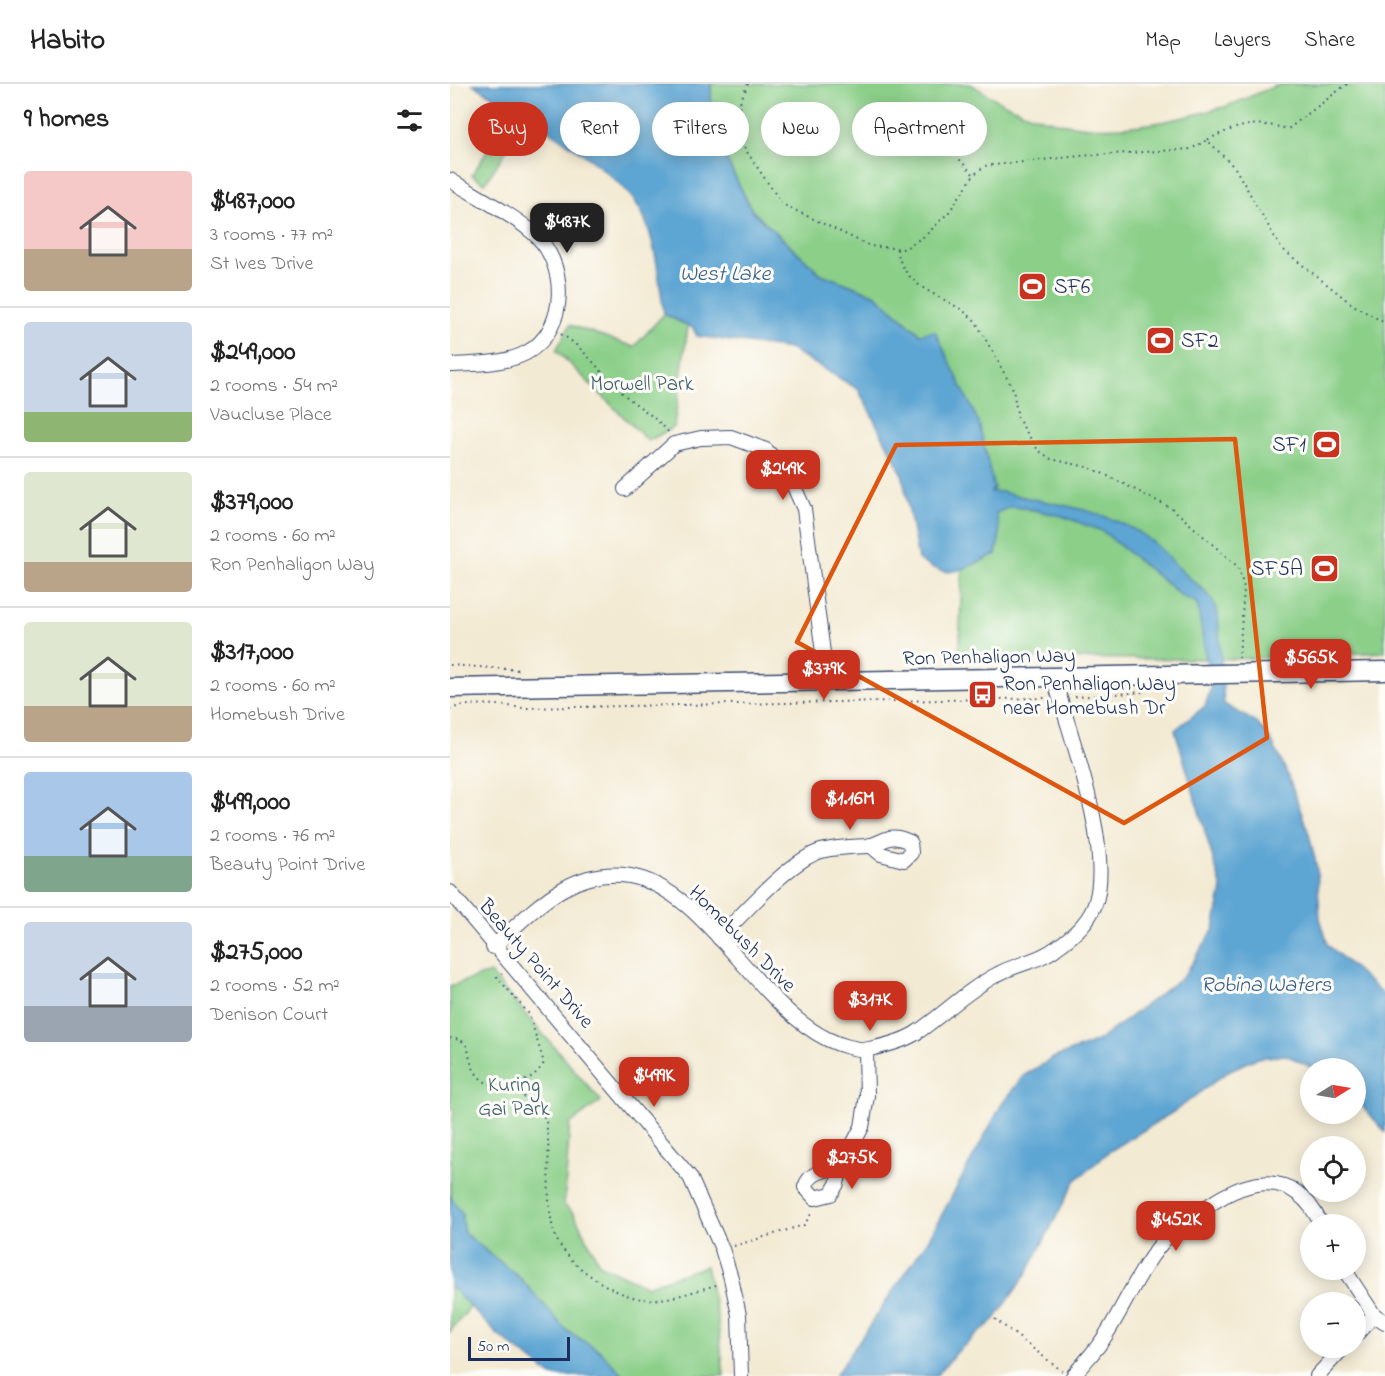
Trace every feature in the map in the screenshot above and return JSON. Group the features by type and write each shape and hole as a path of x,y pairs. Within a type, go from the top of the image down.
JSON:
{"street":[{"path":"450,180 532,231 548,250 558,274 560,300 551,327 535,347 516,357 450,365"},
{"path":"625,489 674,444 701,438 731,437 766,450 788,473 804,509 827,682"},
{"name":"Ron Penhaligon Way","path":"450,688 1054,678 1198,674 1237,668 1385,671"},
{"path":"841,1167 816,1173 807,1179 805,1187 808,1193 815,1198 831,1194 837,1184 841,1167 862,1127 867,1096 866,1050 918,1032 966,993 999,973 1054,950 1081,928 1096,902 1101,861 1094,821 1054,678"},
{"path":"719,938 776,882 819,852 870,845"},
{"name":"Homebush Drive","path":"493,947 563,887 590,877 617,875 654,884 682,902 803,1025 830,1041 866,1050"},
{"name":"Beauty Point Drive","path":"450,892 493,947 636,1110 690,1177 722,1249 731,1280 739,1315 741,1376"},
{"path":"1071,1376 1107,1335 1128,1295 1168,1236 1222,1195 1259,1181 1290,1187 1313,1208 1316,1214"},
{"path":"1352,1280 1380,1319 1366,1328"},
{"path":"1317,1376 1334,1358"}],"path":[{"path":"748,84 740,102 738,132 745,149 782,204 870,246 904,249 926,235 949,212 974,175 984,166 1080,156 1191,149 1228,130 1262,122 1288,129 1347,84"},
{"path":"1206,140 1235,168 1281,248 1353,305 1385,323"},
{"path":"958,156 974,175"},
{"path":"897,248 908,272 924,291 969,314 975,322 1013,389 1018,419 1038,450 1051,459 1096,471 1173,509 1238,567 1244,598 1237,668"},
{"path":"551,327 585,352 616,387 660,422 674,444"},
{"path":"450,710 454,707 491,705 522,708 746,706 795,701 867,704 934,699 1048,698"},
{"path":"450,1038 462,1041 468,1047 476,1074 486,1084 500,1088 537,1074 544,1063 528,1014 497,977 510,966"},
{"path":"508,1086 541,1109 548,1135 550,1209 554,1233 559,1245 587,1273 627,1296 643,1299 671,1297 731,1280"},
{"path":"722,1249 804,1225 822,1198"},
{"path":"995,1319 1071,1376"}],"highlighted area":[{"path":"1235,439 1267,738 1124,823 797,642 896,445"}],"green space":[{"path":"711,84 971,84 1002,102 1032,115 1062,123 1092,127 1123,127 1186,117 1227,106 1284,84 1385,84 1385,652 1232,659 959,658 962,569 996,554 920,334 876,295 821,274 752,210 725,156 749,156 749,102 711,102"},
{"path":"484,156 503,156 485,183 472,175"},
{"name":"Morwell Park","path":"664,314 688,326 674,427 648,441 556,350 570,325 634,347"},
{"name":"Kuring Gai Park","path":"490,973 601,1101 570,1124 564,1205 574,1214 600,1265 646,1286 706,1266 717,1315 724,1376 624,1376 599,1350 567,1331 521,1279 463,1232 461,1216 451,1197 454,1111 450,1105 450,986"},
{"path":"450,1286 471,1306 450,1332"}],"water":[{"name":"Robina Waters","path":"473,84 711,84 711,102 652,102 652,156 724,156 752,211 821,274 876,295 920,334 935,331 979,423 994,488 991,492 1002,492 1092,512 1126,525 1154,543 1209,595 1218,614 1224,704 1257,723 1271,740 1287,773 1309,834 1317,868 1320,918 1328,945 1385,996 1385,1132 1366,1110 1366,1058 1300,1058 1300,1062 1286,1055 1257,1058 1230,1070 1175,1111 1110,1151 1075,1181 1027,1273 995,1319 958,1351 936,1376 835,1376 928,1240 1002,1104 1023,1076 1053,1058 1098,1041 1184,976 1214,929 1222,889 1175,730 1205,706 1211,688 1197,603 1183,597 1102,531 1062,516 1024,508 1010,507 996,513 1000,534 996,554 957,571 948,572 929,566 918,559 902,473 858,389 790,349 697,336 693,328 664,314 657,264 643,215 631,197 614,179 586,156 640,156 640,102 560,102 560,137 548,130 548,102 503,102"},
{"path":"450,1196 462,1213 463,1232 521,1279 567,1331 599,1350 624,1376 552,1376 498,1335 450,1286"}],"place":[{"name":"SF6","path":"1033,286"},
{"name":"SF2","path":"1160,340"},
{"name":"SF1","path":"1327,444"},
{"name":"SF5A","path":"1324,568"},
{"name":"Ron Penhaligon Way near Homebush Dr","path":"982,695"}],"water label":[{"name":"West Lake","path":"725,272"}]}
